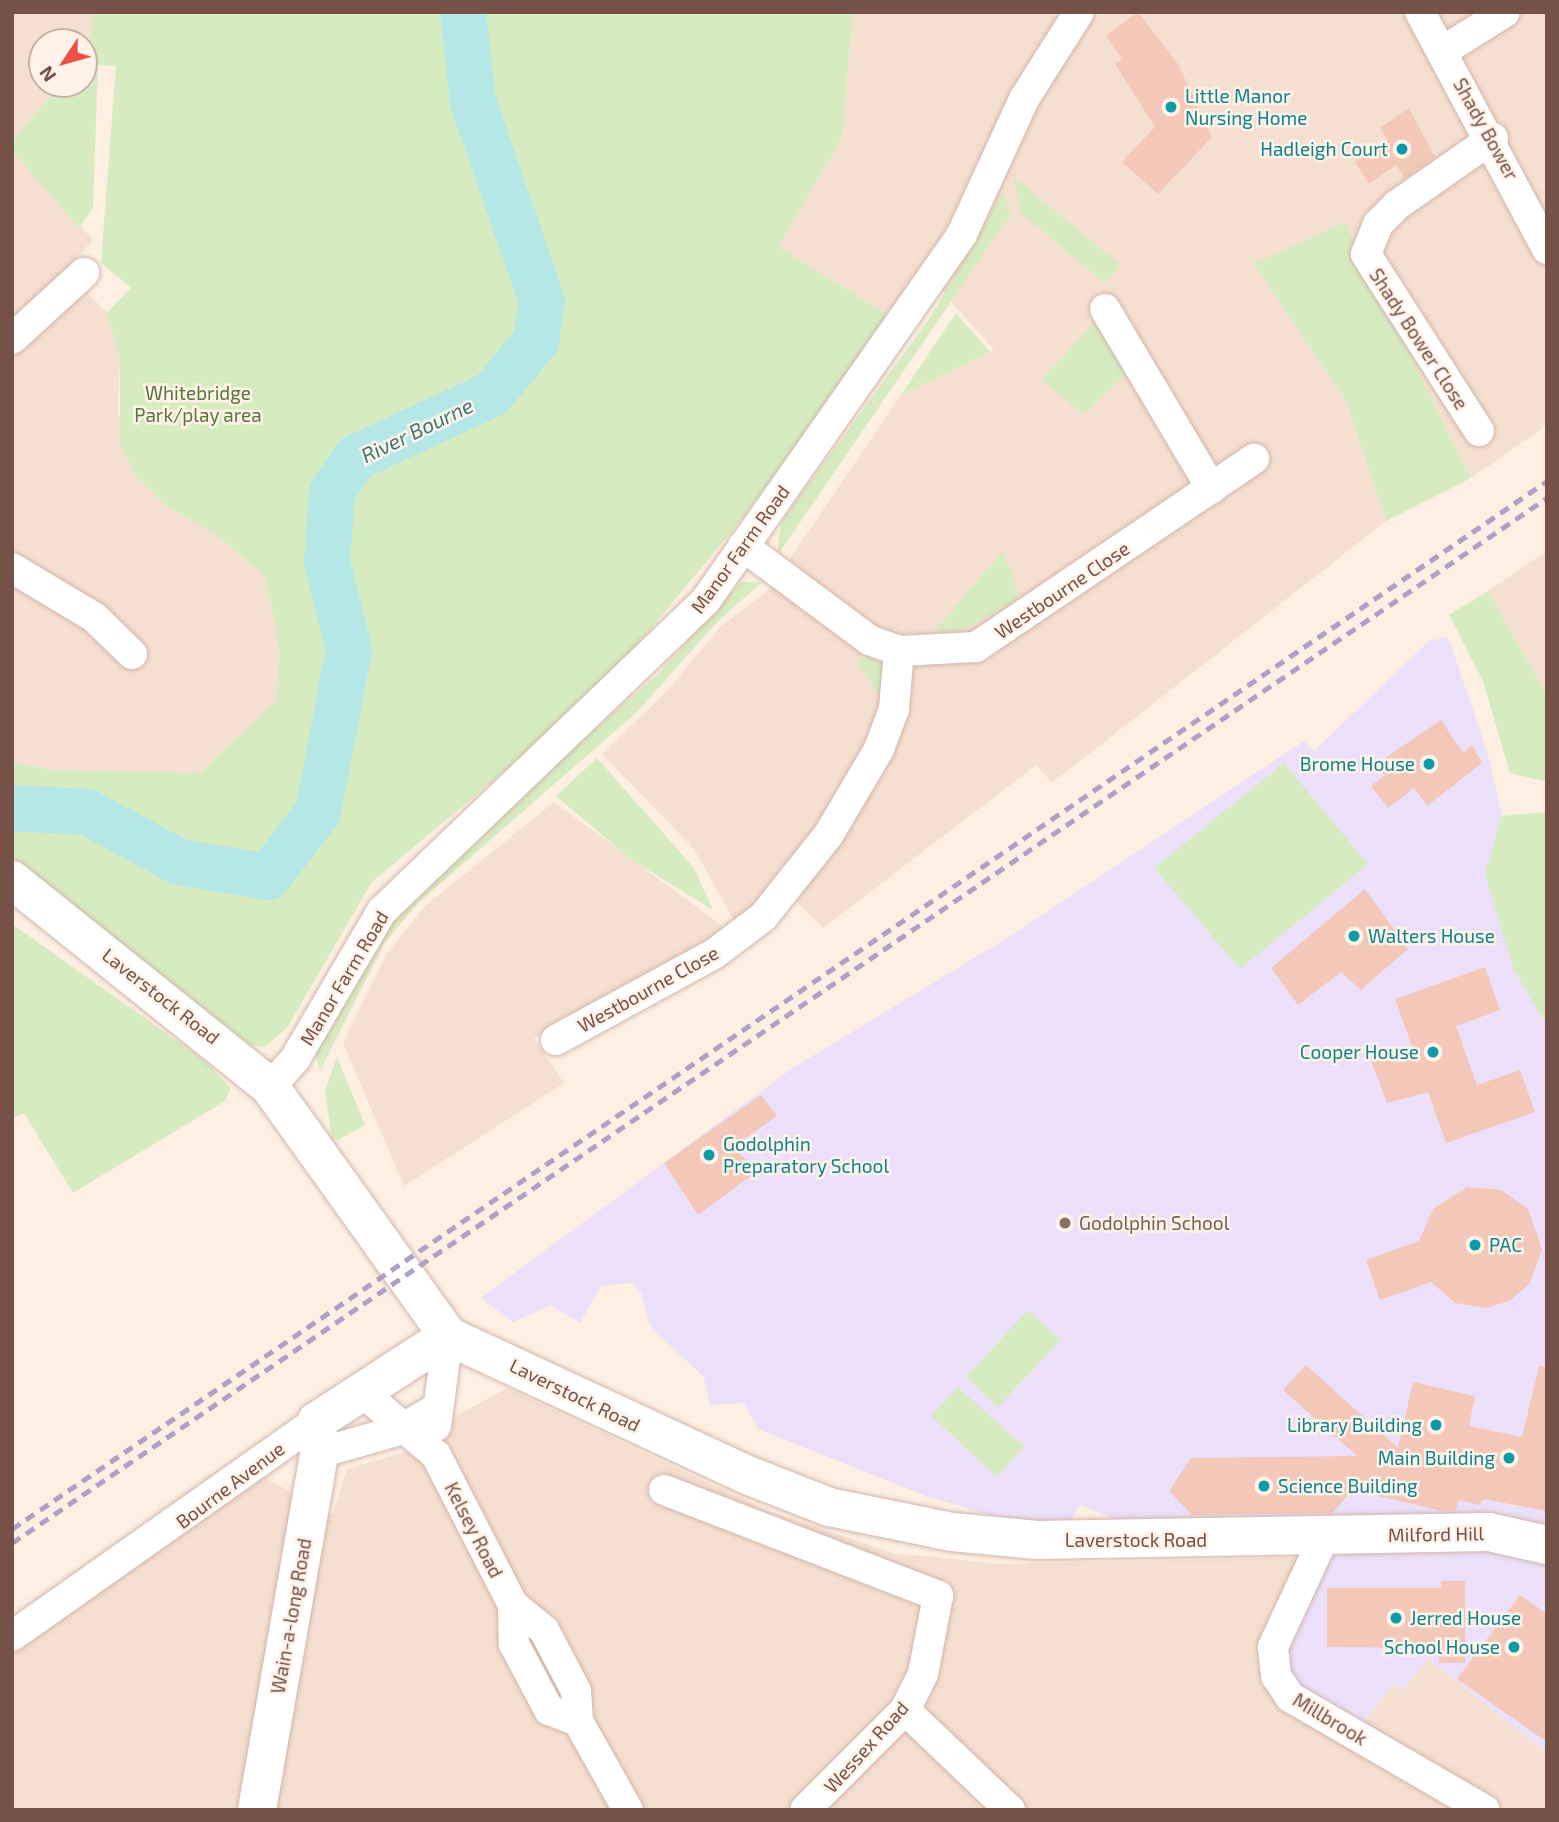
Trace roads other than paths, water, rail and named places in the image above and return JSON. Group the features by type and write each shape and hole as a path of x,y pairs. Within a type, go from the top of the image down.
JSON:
{"street":[{"name":"Manor Farm Road","path":"270,1087 295,1059 382,911 438,852 641,668 706,600 962,234 1024,99 1079,12"},
{"name":"Shady Bower","path":"1420,12 1493,138 1547,249"},
{"path":"1443,51 1505,12"},
{"name":"Shady Bower Close","path":"1479,431 1366,254 1378,223 1397,205 1493,138"},
{"path":"12,338 84,273"},
{"path":"1105,309 1212,489"},
{"name":"Westbourne Close","path":"743,546 841,624 899,651 976,647 1254,460"},
{"path":"12,568 94,617 132,654"},
{"name":"Westbourne Close","path":"556,1040 714,954 763,917 829,834 879,749 894,709 899,651"},
{"name":"Laverstock Road","path":"12,880 270,1087 448,1336 829,1507 952,1532 1037,1540 1324,1537"},
{"name":"Bourne Avenue","path":"12,1636 318,1437 362,1392 448,1336"},
{"name":"Kelsey Road","path":"436,1455 437,1408 448,1336"},
{"name":"Kelsey Road","path":"362,1392 400,1430 436,1455 513,1605 544,1630 576,1691 578,1721 628,1810"},
{"path":"318,1437 400,1430 437,1408"},
{"name":"Wain-a-long Road","path":"257,1810 318,1437"},
{"name":"Wessex Road","path":"664,1490 938,1596 923,1674 905,1710 816,1807"},
{"name":"Milford Hill","path":"1324,1537 1489,1532 1547,1545"},
{"name":"Millbrook","path":"1324,1537 1273,1647 1276,1676 1290,1697 1485,1810"},
{"path":"905,1710 1010,1810"}],"waterway":[{"name":"River Bourne","path":"12,808 87,812 179,862 268,877 318,812 349,650 327,562 332,492 355,458 492,394 536,341 542,301 473,102 463,12"}],"railway":[{"path":"12,1529 1547,481"},
{"path":"12,1543 1547,498"}],"place":[{"name":"Little Manor Nursing Home","path":"1171,107"},
{"name":"Hadleigh Court","path":"1402,149"},
{"name":"Brome House","path":"1429,764"},
{"name":"Walters House","path":"1354,936"},
{"name":"Cooper House","path":"1433,1052"},
{"name":"Godolphin Preparatory School","path":"709,1155"},
{"name":"Godolphin School","path":"1065,1223"},
{"name":"PAC","path":"1475,1245"},
{"name":"Library Building","path":"1436,1425"},
{"name":"Main Building","path":"1509,1458"},
{"name":"Science Building","path":"1264,1486"},
{"name":"Jerred House","path":"1396,1618"},
{"name":"School House","path":"1514,1647"}],"park label":[{"name":"Whitebridge Park/play area","path":"198,404"}]}
